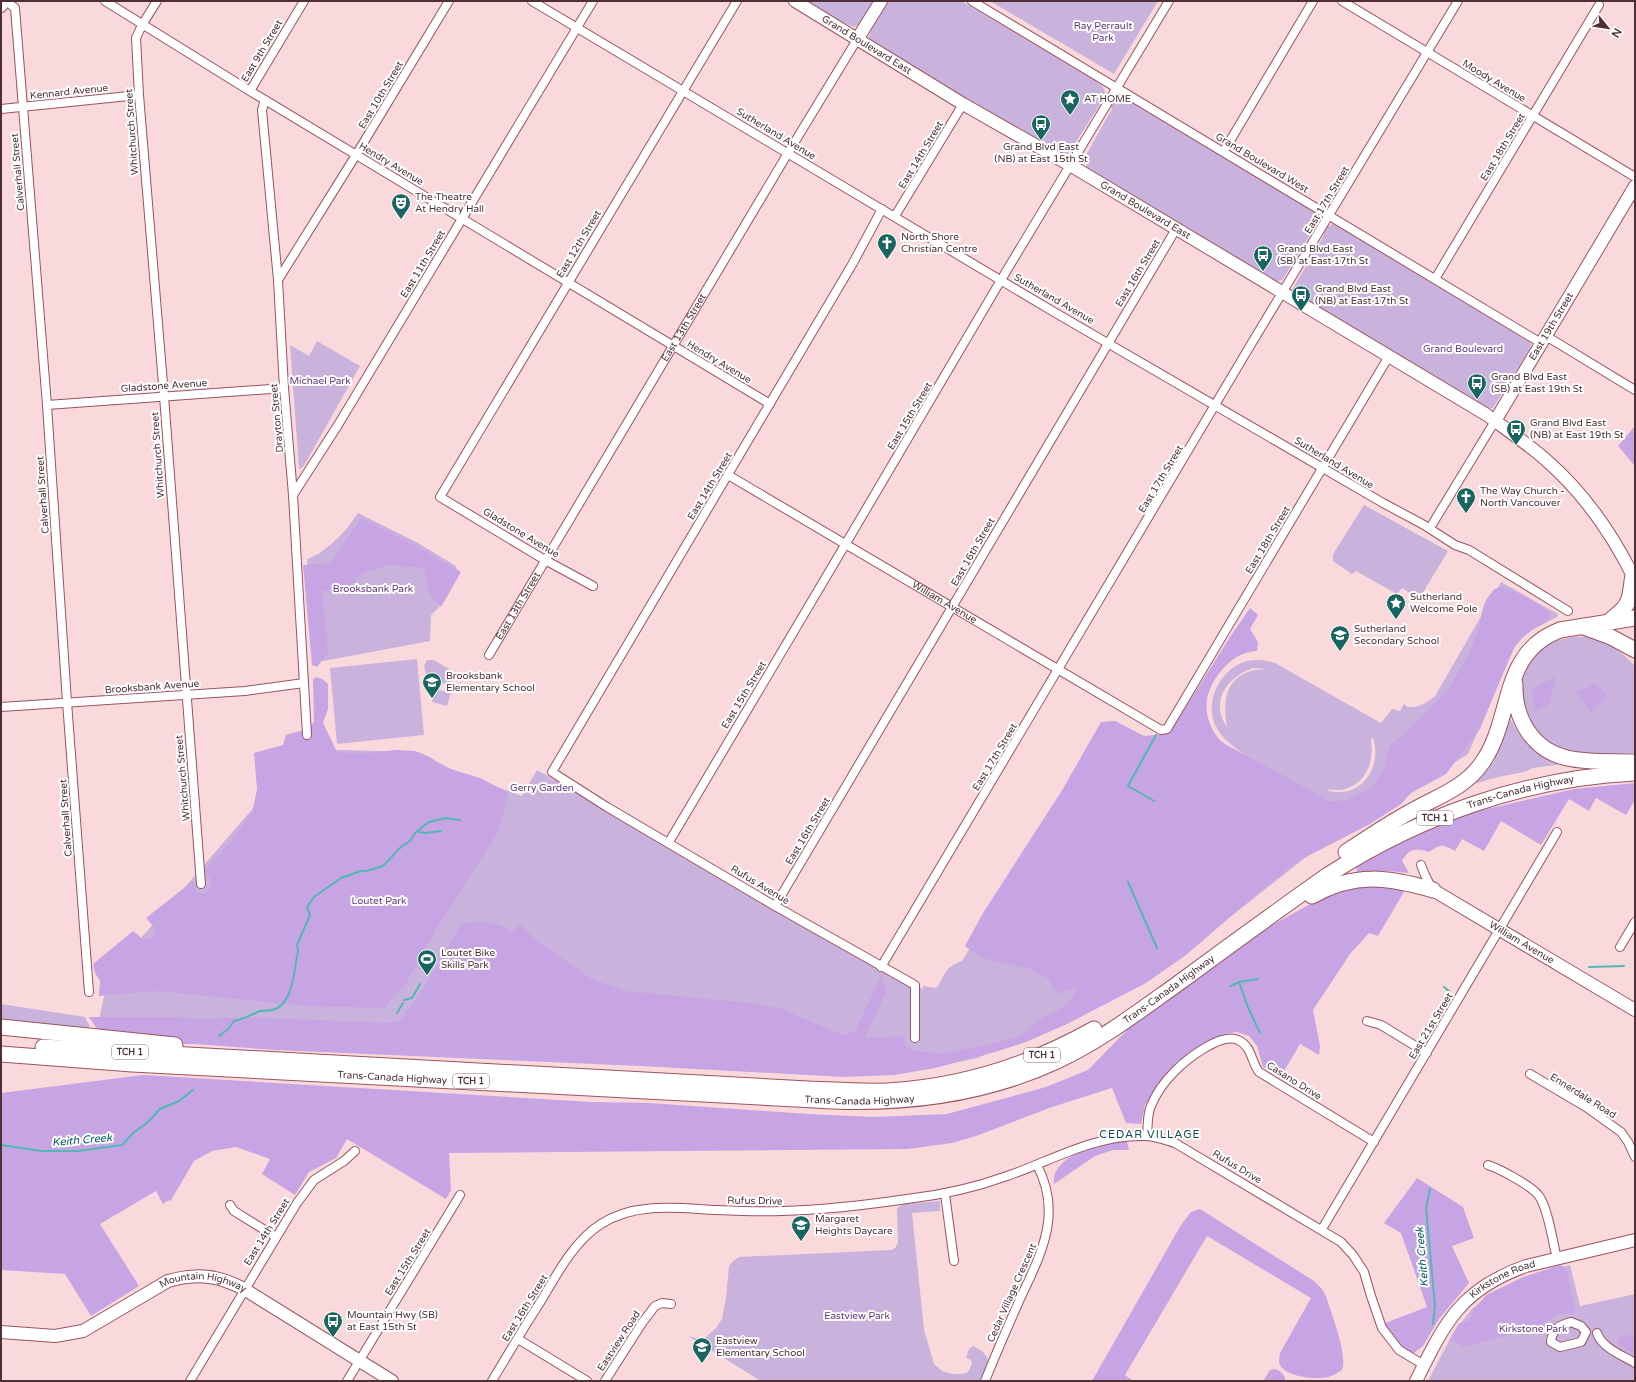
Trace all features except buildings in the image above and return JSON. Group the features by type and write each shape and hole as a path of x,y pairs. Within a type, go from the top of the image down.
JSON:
{"highway":[{"path":"1610,621 1627,604 1631,594 1630,588 1634,578"},
{"path":"1346,852 1400,818 1453,789 1473,773 1484,760 1493,745 1500,725 1507,694 1527,653 1536,642 1549,634 1560,630 1635,618"},
{"path":"1581,626 1612,637 1635,650"},
{"path":"1515,676 1516,705 1522,723 1530,736 1544,748 1559,756 1577,760 1635,763"},
{"name":"Trans-Canada Highway","path":"1,1045 833,1090 886,1091 939,1085 987,1075 1008,1068 1052,1051 1095,1028 1139,1000 1299,884 1346,852 1408,820 1475,793 1509,783 1583,768 1635,763"},
{"name":"Trans-Canada Highway","path":"1,1054 132,1064 826,1101 860,1102 914,1100 941,1096 990,1085 1034,1070 1057,1061 1101,1037 1351,860 1400,834 1444,814 1478,802 1531,788 1584,778 1635,773"},
{"path":"1259,925 1324,889 1356,880 1388,879 1433,890"},
{"path":"1,1027 225,1051 258,1059"}],"main road":[{"path":"1,6 5,1"},
{"name":"Grand Boulevard East","path":"795,1 858,38 963,104 1070,165 1495,421 1546,460 1575,489 1605,527 1634,578"},
{"name":"East 13th Street","path":"858,38 881,1"},
{"name":"East 19th Street","path":"1495,421 1635,186"},
{"name":"William Avenue","path":"1433,890 1635,1010"},
{"name":"Kirkstone Road","path":"1416,1381 1440,1333 1450,1318 1480,1289 1509,1272 1526,1266 1635,1240"},
{"name":"Mountain Highway","path":"1,1332 55,1336 83,1331 168,1281 181,1277 200,1276 216,1278 225,1280 244,1289 392,1381"}],"street":[{"name":"Calverhall Street","path":"5,1 15,8 47,405 67,702 89,992"},
{"name":"Hendry Avenue","path":"105,1 250,91 770,404"},
{"name":"Whitchurch Street","path":"157,1 136,38 139,95 164,396 201,884"},
{"name":"East 9th Street","path":"250,91 304,1"},
{"name":"East 10th Street","path":"278,280 449,1"},
{"name":"Sutherland Avenue","path":"532,1 1001,280 1383,503 1430,528 1456,545 1469,550 1568,611"},
{"name":"East 11th Street","path":"293,495 338,425 593,1"},
{"name":"East 12th Street","path":"440,496 737,1"},
{"name":"Grand Boulevard West","path":"972,1 1435,279 1635,390"},
{"name":"East 15th Street","path":"669,842 846,545 1001,280 1169,1"},
{"path":"1224,151 1313,1"},
{"name":"Moody Avenue","path":"1342,1 1635,177"},
{"name":"East 17th Street","path":"881,967 1458,1"},
{"name":"East 18th Street","path":"1435,279 1599,4"},
{"name":"East 13th Street","path":"489,655 858,38"},
{"name":"Kennard Avenue","path":"1,109 139,95"},
{"name":"Drayton Street","path":"266,100 262,110 278,280 284,388 293,495 307,735"},
{"name":"East 14th Street","path":"895,216 963,104"},
{"name":"East 14th Street","path":"552,772 853,263 882,209"},
{"name":"East 16th Street","path":"775,906 1176,229"},
{"name":"East 18th Street","path":"1161,730 1167,729 1389,356"},
{"name":"Gladstone Avenue","path":"47,405 284,388"},
{"name":"East 19th Street","path":"1430,528 1495,421"},
{"name":"William Avenue","path":"728,475 1161,730"},
{"name":"Gladstone Avenue","path":"440,496 545,560 593,586"},
{"name":"Brooksbank Avenue","path":"1,707 245,691 304,683"},
{"name":"Rufus Avenue","path":"552,772 607,807 669,842 775,906 915,985 916,1038"},
{"name":"East 21st Street","path":"1322,1229 1558,832"},
{"path":"1422,864 1425,875 1433,890"},
{"path":"1620,947 1635,922"},
{"path":"1367,1021 1381,1025 1427,1053"},
{"name":"Casano Drive","path":"1147,1136 1150,1108 1162,1086 1175,1071 1188,1060 1211,1045 1228,1038 1240,1040 1250,1052 1253,1066 1258,1072 1374,1142"},
{"name":"Ennerdale Road","path":"1530,1074 1586,1107 1615,1128 1628,1142 1635,1157"},
{"name":"Rufus Drive","path":"576,1247 590,1232 601,1224 623,1214 640,1210 654,1208 782,1211 945,1194 972,1188 1096,1142 1117,1137 1147,1136 1181,1146 1322,1229 1341,1242 1354,1255 1364,1272 1382,1328 1399,1350 1424,1365"},
{"name":"East 14th Street","path":"190,1381 297,1203 314,1180 344,1161 355,1151"},
{"name":"Cedar Village Crescent","path":"985,1381 1044,1244 1049,1209 1046,1186 1037,1165"},
{"path":"1488,1165 1497,1168 1539,1195 1544,1207 1557,1259"},
{"path":"945,1194 954,1261"},
{"name":"East 15th Street","path":"347,1381 460,1195"},
{"path":"230,1205 234,1211 276,1237"},
{"name":"East 16th Street","path":"492,1381 561,1268 576,1247"},
{"name":"Eastview Road","path":"606,1381 642,1323 655,1306 662,1303 671,1304"},
{"path":"1596,1333 1599,1339 1607,1346 1635,1363"},
{"path":"518,1339 587,1381"}],"green space":[{"path":"803,1 873,1 863,20 854,27 824,14"},
{"path":"888,1 962,1 1096,81 1103,87 1105,92 1102,101 1071,150 1067,155 1063,155 1027,137 868,39 872,28"},
{"name":"Ray Perrault Park","path":"990,1 1158,1 1114,74"},
{"path":"1120,96 1319,214 1320,219 1318,224 1312,231 1283,279 1276,281 1259,270 1245,265 1087,170 1086,155 1112,109 1111,106"},
{"name":"Grand Boulevard","path":"1335,224 1530,341 1530,349 1493,408 1488,408 1469,396 1459,394 1292,293 1293,288 1323,237 1325,230 1328,226"},
{"name":"Michael Park","path":"317,341 360,366 301,469 299,468 290,345 309,356"},
{"path":"1635,426 1635,466 1618,446"},
{"path":"1364,505 1448,551 1419,599 1402,588 1397,594 1356,571 1352,574 1333,561 1335,551"},
{"name":"Brooksbank Park","path":"358,513 418,543 456,566 458,575 440,606 431,615 430,641 323,661 317,658 307,560 320,553 337,539 346,530"},
{"path":"361,518 418,547 461,572 441,607 429,594 425,568 388,565 361,574 350,586 322,591 328,653 317,667 312,665 303,565 331,563"},
{"name":"Loutet Park","path":"1501,582 1558,614 1557,617 1530,631 1516,644 1468,754 1315,850 1154,977 978,1058 895,1075 795,1073 95,1037 109,975 304,749 418,752 461,774 522,796 537,770 923,989 923,986 937,987 949,968 962,961 1109,723 1164,745 1274,771 1234,747 1216,727 1212,707 1213,697 1222,678 1238,665 1254,660 1275,663 1388,727 1381,723 1392,709 1400,711 1404,704 1407,707 1419,706 1435,696","holes":["1253,668 1267,669 1253,670 1242,675 1230,686 1227,693 1225,710 1227,727 1222,718 1220,708 1224,691 1236,677","1373,737 1375,760 1366,779 1349,791 1338,792 1326,790 1345,789 1353,786 1364,776 1370,762 1372,747 1371,739"]},
{"path":"1503,587 1528,598 1549,612 1549,618 1543,624 1536,627 1523,637 1513,649 1480,729 1446,774 1411,793 1401,804 1370,824 1300,860 1265,887 1186,955 1146,983 1067,1024 1026,1042 995,1052 935,1068 894,1075 844,1077 641,1066 276,1050 194,1044 107,1044 89,1017 171,1017 204,1019 268,1018 392,1023 401,1020 425,986 461,924 488,922 506,928 512,932 520,924 535,940 592,979 625,991 750,1003 780,1008 842,1035 855,1032 881,976 886,992 865,1038 903,1036 905,1045 912,1050 943,1053 1008,1039 1023,1034 1034,1023 1060,1009 1071,999 1076,987 1057,994 1047,977 1021,966 989,960 965,946 983,913 1061,792 1101,722 1115,721 1144,736 1166,734 1180,716 1250,608 1258,615 1250,629 1258,642 1257,651 1243,654 1232,660 1222,670 1210,688 1207,711 1208,718 1214,732 1224,743 1330,802 1347,800 1374,785 1385,768 1389,747 1449,688 1468,656 1480,626 1482,611 1486,600 1494,589"},
{"path":"1589,636 1614,648 1635,666 1635,753 1585,754 1562,751 1546,744 1524,719 1520,682 1525,667 1538,652 1554,641 1573,637"},
{"path":"417,659 424,735 337,744 330,668"},
{"path":"427,660 434,660 455,673 450,685 428,683 424,666"},
{"path":"1556,676 1549,705 1534,711 1532,689"},
{"path":"316,677 322,679 328,684 328,709 323,723 337,752 361,754 397,750 415,751 430,757 444,767 480,778 507,792 508,796 498,832 437,928 405,985 384,1008 308,1006 156,991 99,996 100,981 95,973 93,964 133,931 144,940 151,938 155,934 155,928 146,918 193,881 197,892 204,894 210,888 211,880 204,871 226,847 252,814 257,789 254,753 283,745 286,735 307,729 314,722 313,679"},
{"path":"1595,683 1607,696 1591,712 1577,693"},
{"path":"435,689 451,693 447,706 432,702"},
{"path":"1507,713 1523,738 1534,750 1562,764 1533,768 1524,772 1498,777 1474,784 1494,762"},
{"path":"1635,783 1635,800 1626,815 1596,798 1589,811 1569,799 1541,845 1501,821 1484,851 1462,839 1455,851 1444,846 1436,847 1429,852 1417,849 1413,850 1404,857 1402,861 1409,873 1388,871 1357,872 1356,867 1395,846 1461,815 1574,789"},
{"path":"1366,881 1405,890 1378,936 1369,933 1350,954 1313,1010 1320,1046 1319,1055 1300,1044 1280,1078 1263,1067 1257,1046 1249,1036 1237,1032 1224,1034 1202,1045 1178,1061 1145,1105 1141,1124 1126,1123 1112,1088 1052,1107 976,1136 952,1143 908,1149 449,1153 451,1190 446,1199 347,1139 336,1158 309,1172 295,1195 262,1174 270,1159 236,1147 212,1151 194,1161 170,1202 169,1200 163,1204 156,1191 100,1224 139,1286 91,1316 65,1274 1,1270 1,1093 143,1075 591,1102 650,1103 809,1114 873,1117 947,1114 1046,1087 1088,1070 1130,1027 1209,971 1254,935 1334,891"},
{"path":"1,1004 85,1017 91,1029 1,1022"},
{"path":"1127,1142 1129,1150 1113,1150 1095,1156 1054,1184 1054,1176 1057,1169 1069,1158 1084,1150 1102,1144"},
{"path":"1417,1178 1463,1207 1474,1238 1452,1246 1469,1283 1439,1319 1423,1346 1414,1353 1407,1352 1389,1334 1385,1323 1427,1307 1401,1233 1384,1223"},
{"name":"Eastview Park","path":"940,1201 940,1211 912,1213 924,1330 934,1364 942,1371 953,1374 963,1374 968,1372 972,1364 971,1360 966,1358 969,1349 973,1346 984,1353 987,1357 988,1366 984,1376 979,1381 761,1381 688,1336 703,1340 716,1328 722,1319 726,1298 729,1266 739,1257 891,1250 895,1248 898,1243 897,1208 903,1204"},
{"path":"1200,1209 1314,1281 1322,1289 1326,1296 1341,1344 1343,1354 1342,1370 1334,1375 1313,1378 1298,1376 1282,1368 1279,1363 1280,1353 1311,1298 1207,1236 1125,1375 1133,1381 1092,1381 1181,1225 1191,1212"},
{"path":"1560,1265 1566,1268 1575,1312 1556,1315 1537,1327 1463,1347 1451,1340 1458,1324 1469,1321 1474,1310 1486,1295 1523,1277"},
{"name":"Kirkstone Park","path":"1570,1265 1580,1306 1635,1294 1635,1381 1428,1381 1454,1331 1473,1308 1484,1299 1537,1273"},
{"path":"1635,1334 1635,1355 1617,1344 1620,1337"},
{"path":"1275,1369 1284,1375 1285,1381 1263,1381 1270,1370"}],"waterway":[{"path":"1154,801 1128,786 1156,735"},
{"name":"Keith Creek","path":"219,1036 229,1028 234,1021 260,1011 272,1010 279,1007 285,1001 289,994 294,976 298,951 297,945 310,915 307,907 314,897 341,878 361,871 367,871 383,866 401,847 410,841 416,832 429,822 445,818 460,820"},
{"path":"419,832 425,833 441,831"},
{"path":"1128,882 1157,948"},
{"path":"1589,967 1624,966"},
{"path":"1231,986 1239,982 1258,979"},
{"path":"1239,982 1247,1005 1260,1033"},
{"path":"404,1000 412,998 420,984"},
{"name":"Keith Creek","path":"1444,987 1450,992"},
{"path":"397,1013 403,1003"},
{"name":"Keith Creek","path":"1,1145 41,1151 78,1151 122,1145 160,1109 179,1101 193,1090"},
{"name":"Keith Creek","path":"1430,1189 1426,1208 1435,1306 1433,1324"}],"place":[{"name":"AT HOME","path":"1070,116"},
{"name":"Grand Blvd East (NB) at East 15th St","path":"1041,141"},
{"name":"The Theatre At Hendry Hall","path":"401,220"},
{"name":"North Shore Christian Centre","path":"887,260"},
{"name":"Grand Blvd East (SB) at East 17th St","path":"1263,272"},
{"name":"Grand Blvd East (NB) at East 17th St","path":"1301,312"},
{"name":"Grand Blvd East (SB) at East 19th St","path":"1477,400"},
{"name":"Grand Blvd East (NB) at East 19th St","path":"1516,446"},
{"name":"The Way Church - North Vancouver","path":"1466,514"},
{"name":"Sutherland Welcome Pole","path":"1396,620"},
{"name":"Sutherland Secondary School","path":"1340,652"},
{"name":"Brooksbank Elementary School","path":"432,699"},
{"name":"Loutet Bike Skills Park","path":"427,976"},
{"name":"Margaret Heights Daycare","path":"801,1242"},
{"name":"Mountain Hwy (SB) at East 15th St","path":"333,1338"},
{"name":"Eastview Elementary School","path":"702,1364"}],"district":[{"name":"CEDAR VILLAGE","path":"1150,1134"}],"park label":[{"name":"Gerry Garden","path":"542,788"}]}
